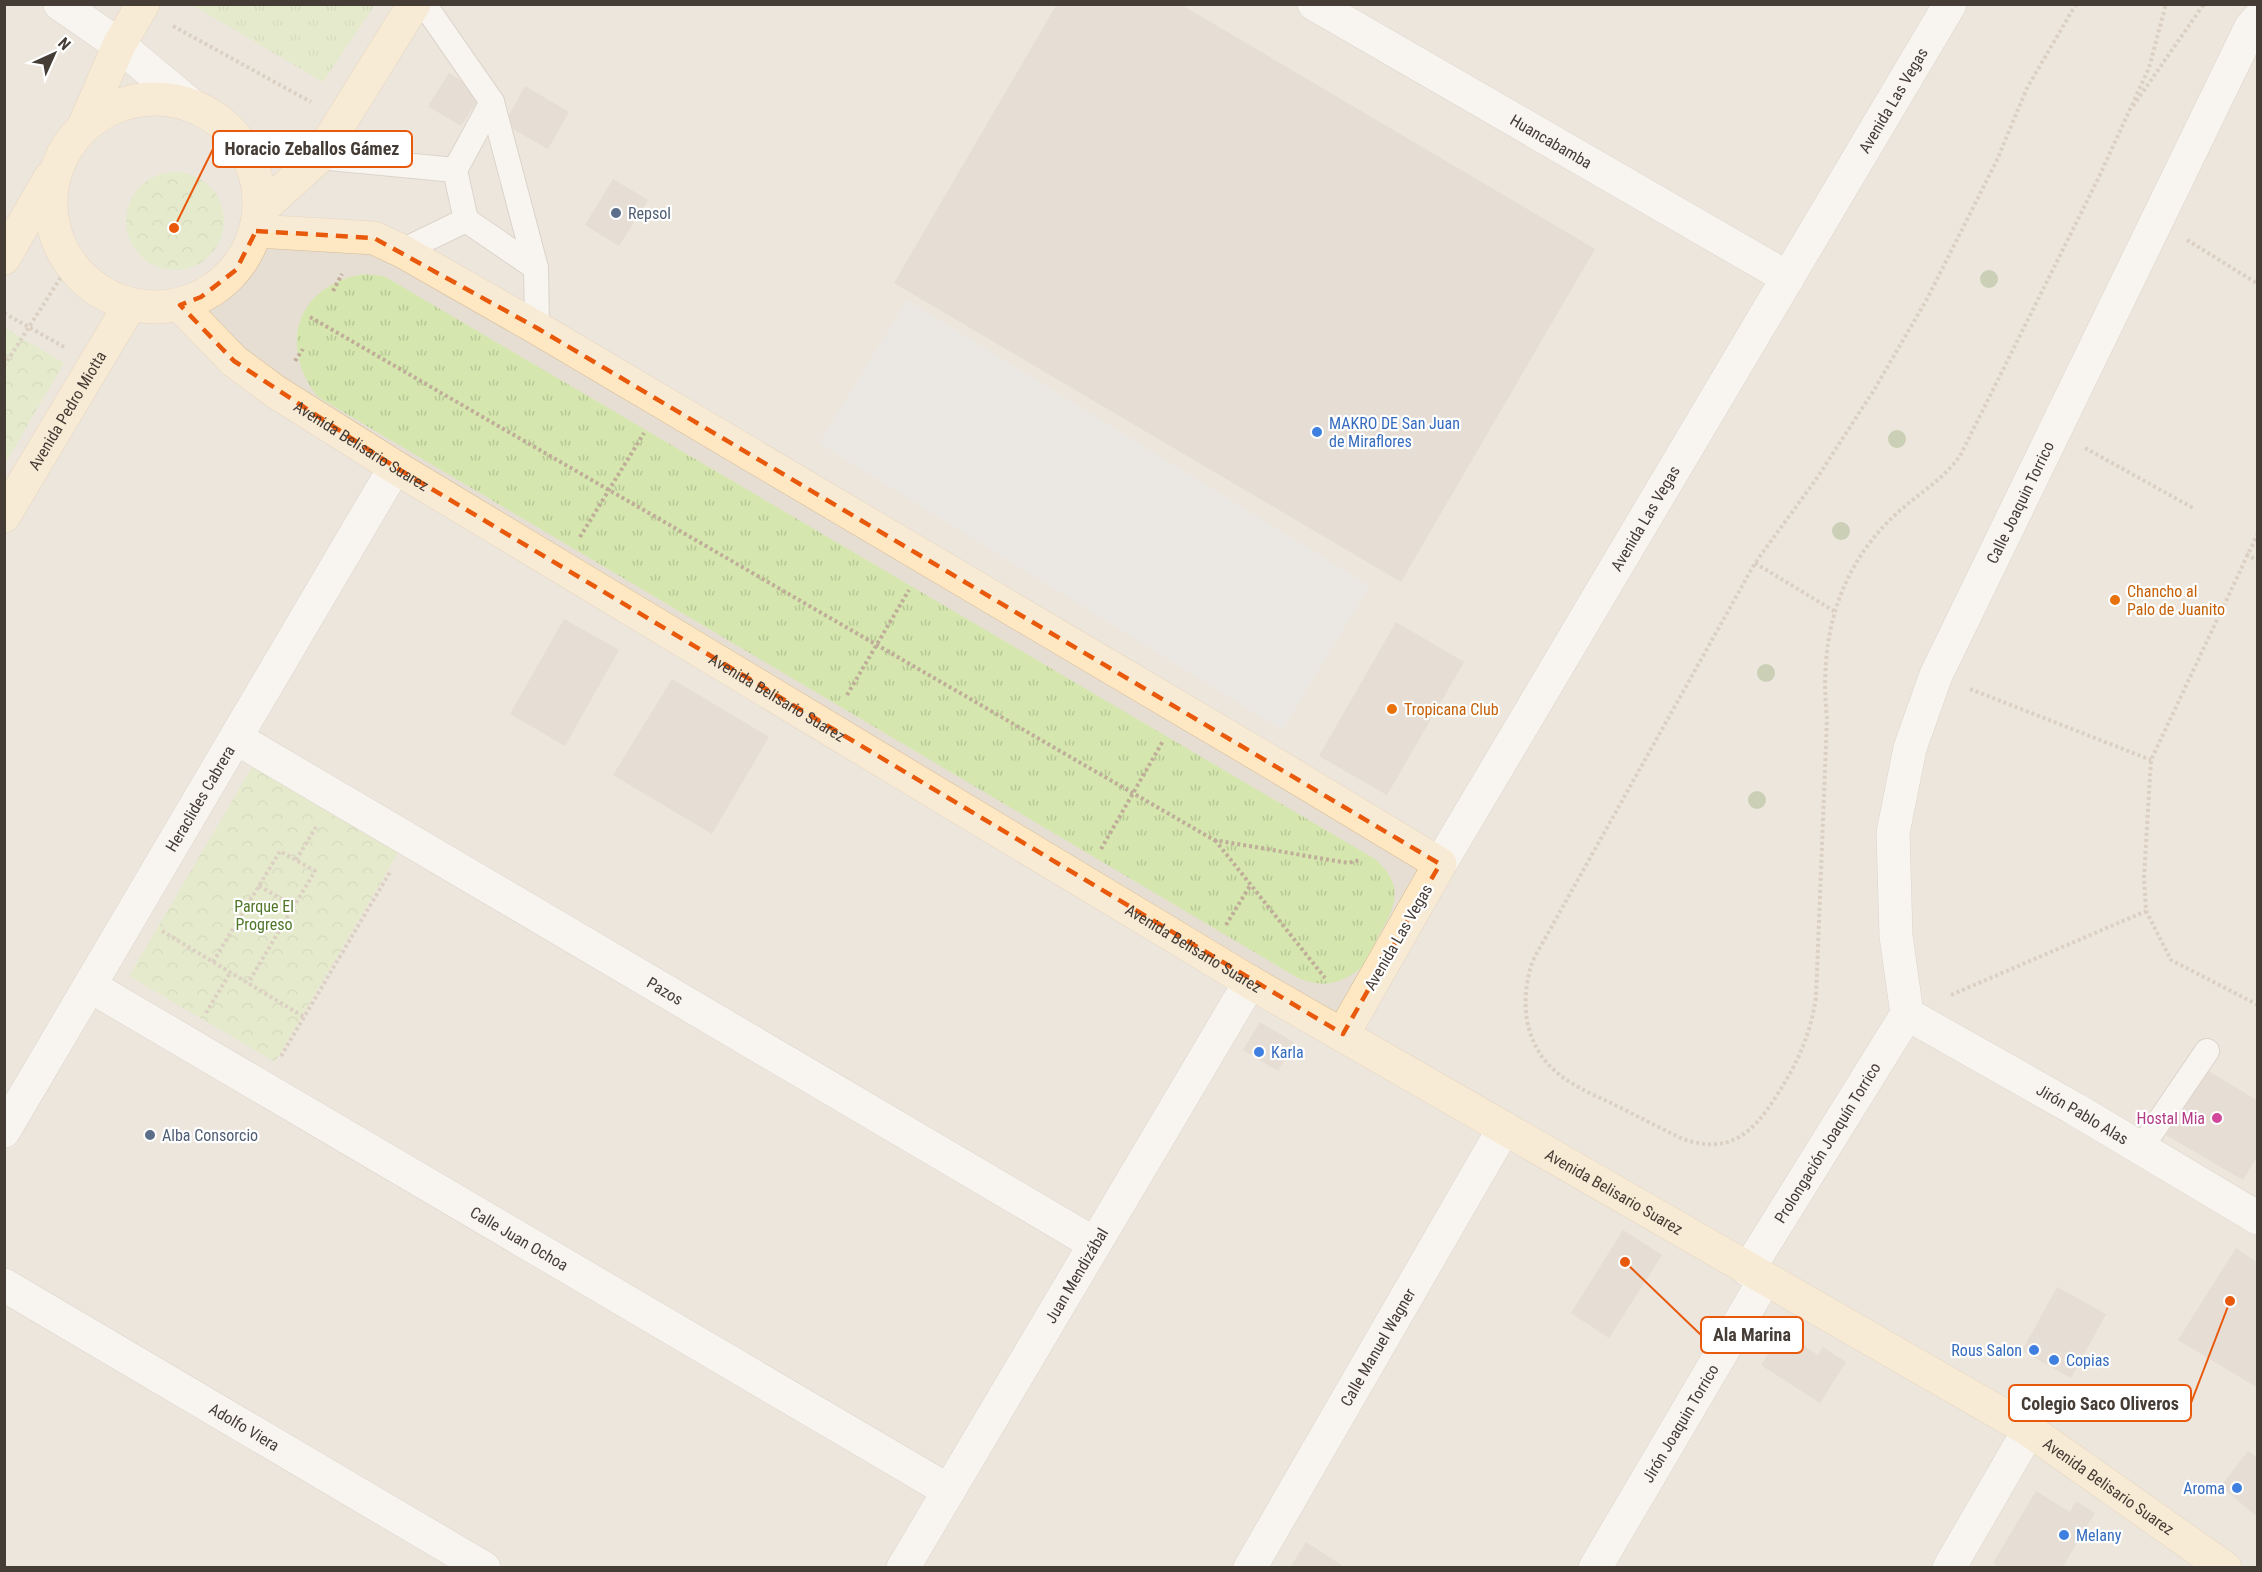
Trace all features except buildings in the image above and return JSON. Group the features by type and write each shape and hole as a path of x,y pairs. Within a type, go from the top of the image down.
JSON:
{"street":[{"path":"56,169 51,193 51,218 58,242 70,263 96,290 112,299 156,308 180,305 201,297 220,285 236,270 248,251 257,221 256,178 243,148 221,123 192,106 119,45 60,4"},
{"path":"4,258 67,146 84,126 119,45 143,4"},
{"path":"257,221 319,157 414,4"},
{"name":"Huancabamba","path":"1314,4 1788,278"},
{"name":"Avenida Las Vegas","path":"1343,1034 1440,864 1950,4"},
{"name":"Calle Joaquin Torrico","path":"1907,1014 1896,936 1893,833 1910,748 1936,675 2251,27 2258,19"},
{"path":"84,126 117,105 135,101 154,99 192,106"},
{"path":"257,221 374,238 402,251 537,328 1440,864"},
{"name":"Avenida Pedro Miotta","path":"4,516 130,304"},
{"name":"Avenida Belisario Suarez","path":"180,305 234,361 276,392 395,467 1250,982 2029,1430 2224,1568"},
{"name":"Heraclides Cabrera","path":"4,1131 395,467"},
{"name":"Pazos","path":"236,738 1095,1244"},
{"name":"Juan Mendizábal","path":"903,1568 1250,982"},
{"name":"Calle Juan Ochoa","path":"90,986 949,1491"},
{"name":"Jirón Pablo Alas","path":"1907,1014 2076,1108 2258,1218"},
{"name":"Prolongación Joaquín Torrico","path":"1757,1275 1907,1014"},
{"name":"Calle Manuel Wagner","path":"1250,1568 1504,1128"},
{"name":"Jirón Joaquin Torrico","path":"1595,1568 1757,1275"},
{"name":"Adolfo Viera","path":"4,1285 484,1568"},
{"path":"1949,1568 2029,1430"}],"lane":[{"path":"424,4 492,102 536,268 537,328"},
{"path":"492,102 455,170 466,220 536,268"},
{"path":"319,157 455,170"},
{"path":"402,251 466,220"},
{"path":"2141,1148 2207,1051"}],"path":[{"path":"2076,4 2027,88 1997,160 1927,299 1874,390 1824,468 1755,563 1533,960 1524,1000 1526,1020 1533,1040 1544,1059 1559,1075 1683,1139 1698,1144 1714,1145 1731,1142 1745,1135 1756,1125 1789,1077 1802,1052 1811,1025 1816,998 1827,719 1823,686 1825,654 1834,610 1856,563 1873,538 1894,516 1950,470 1961,454 2098,178 2149,68 2166,4"},
{"path":"2126,117 2204,4"},
{"path":"2157,221 2258,284"},
{"path":"4,366 70,263"},
{"path":"326,297 341,286"},
{"path":"307,324 315,310"},
{"path":"4,314 93,364"},
{"path":"310,317 1214,840 1326,978 1313,975"},
{"path":"304,340 304,356"},
{"path":"634,427 654,439"},
{"path":"2054,431 2195,509"},
{"path":"576,544 644,433"},
{"path":"2258,533 2151,760 2144,877 2146,911 2171,960 2258,1005"},
{"path":"2246,555 2258,561"},
{"path":"1755,563 1834,610"},
{"path":"843,702 909,590 919,596"},
{"path":"1936,675 2151,760"},
{"path":"1099,852 1164,740 1154,734"},
{"path":"296,860 318,824"},
{"path":"262,1087 409,840"},
{"path":"1214,840 1348,863 1366,859 1358,855"},
{"path":"213,962 280,851 315,871 248,983"},
{"path":"1215,921 1225,927 1251,884"},
{"path":"258,886 294,906"},
{"path":"1907,1014 2146,911"},
{"path":"159,929 304,1017"},
{"path":"204,1016 230,973"}],"highlighted area":[{"path":"256,231 374,238 537,328 1440,864 1343,1034 395,467 234,361 180,305 201,297 236,270"}],"shaded area":[{"path":"5,5 2257,5 2257,1567 5,1567"},
{"path":"907,300 1370,586 1282,730 819,443"}],"green space":[{"path":"192,5 375,5 323,82"},
{"path":"175,172 194,176 210,186 220,202 224,221 220,240 210,256 194,266 175,270 156,266 140,256 130,240 126,221 130,202 140,186 156,176"},
{"path":"364,274 384,276 1375,859 1391,879 1394,888 1393,906 1361,967 1344,979 1332,983 1312,982 1298,978 318,397 305,377 298,357 297,338 300,320 309,304 323,291 341,280"},
{"path":"5,328 64,363 5,464"},
{"name":"Parque El Progreso","path":"252,767 398,853 275,1062 129,976"}],"place":[{"name":"Repsol","path":"616,213"},
{"name":"Horacio Zeballos Gámez","path":"174,228"},
{"name":"MAKRO DE San Juan de Miraflores","path":"1317,432"},
{"name":"Chancho al Palo de Juanito","path":"2115,600"},
{"name":"Tropicana Club","path":"1392,709"},
{"name":"Karla","path":"1259,1052"},
{"name":"Hostal Mia","path":"2217,1118"},
{"name":"Alba Consorcio","path":"150,1135"},
{"name":"Ala Marina","path":"1625,1262"},
{"name":"Colegio Saco Oliveros","path":"2230,1301"},
{"name":"Rous Salon","path":"2034,1350"},
{"name":"Copias","path":"2054,1360"},
{"name":"Aroma","path":"2237,1488"},
{"name":"Melany","path":"2064,1535"}]}
